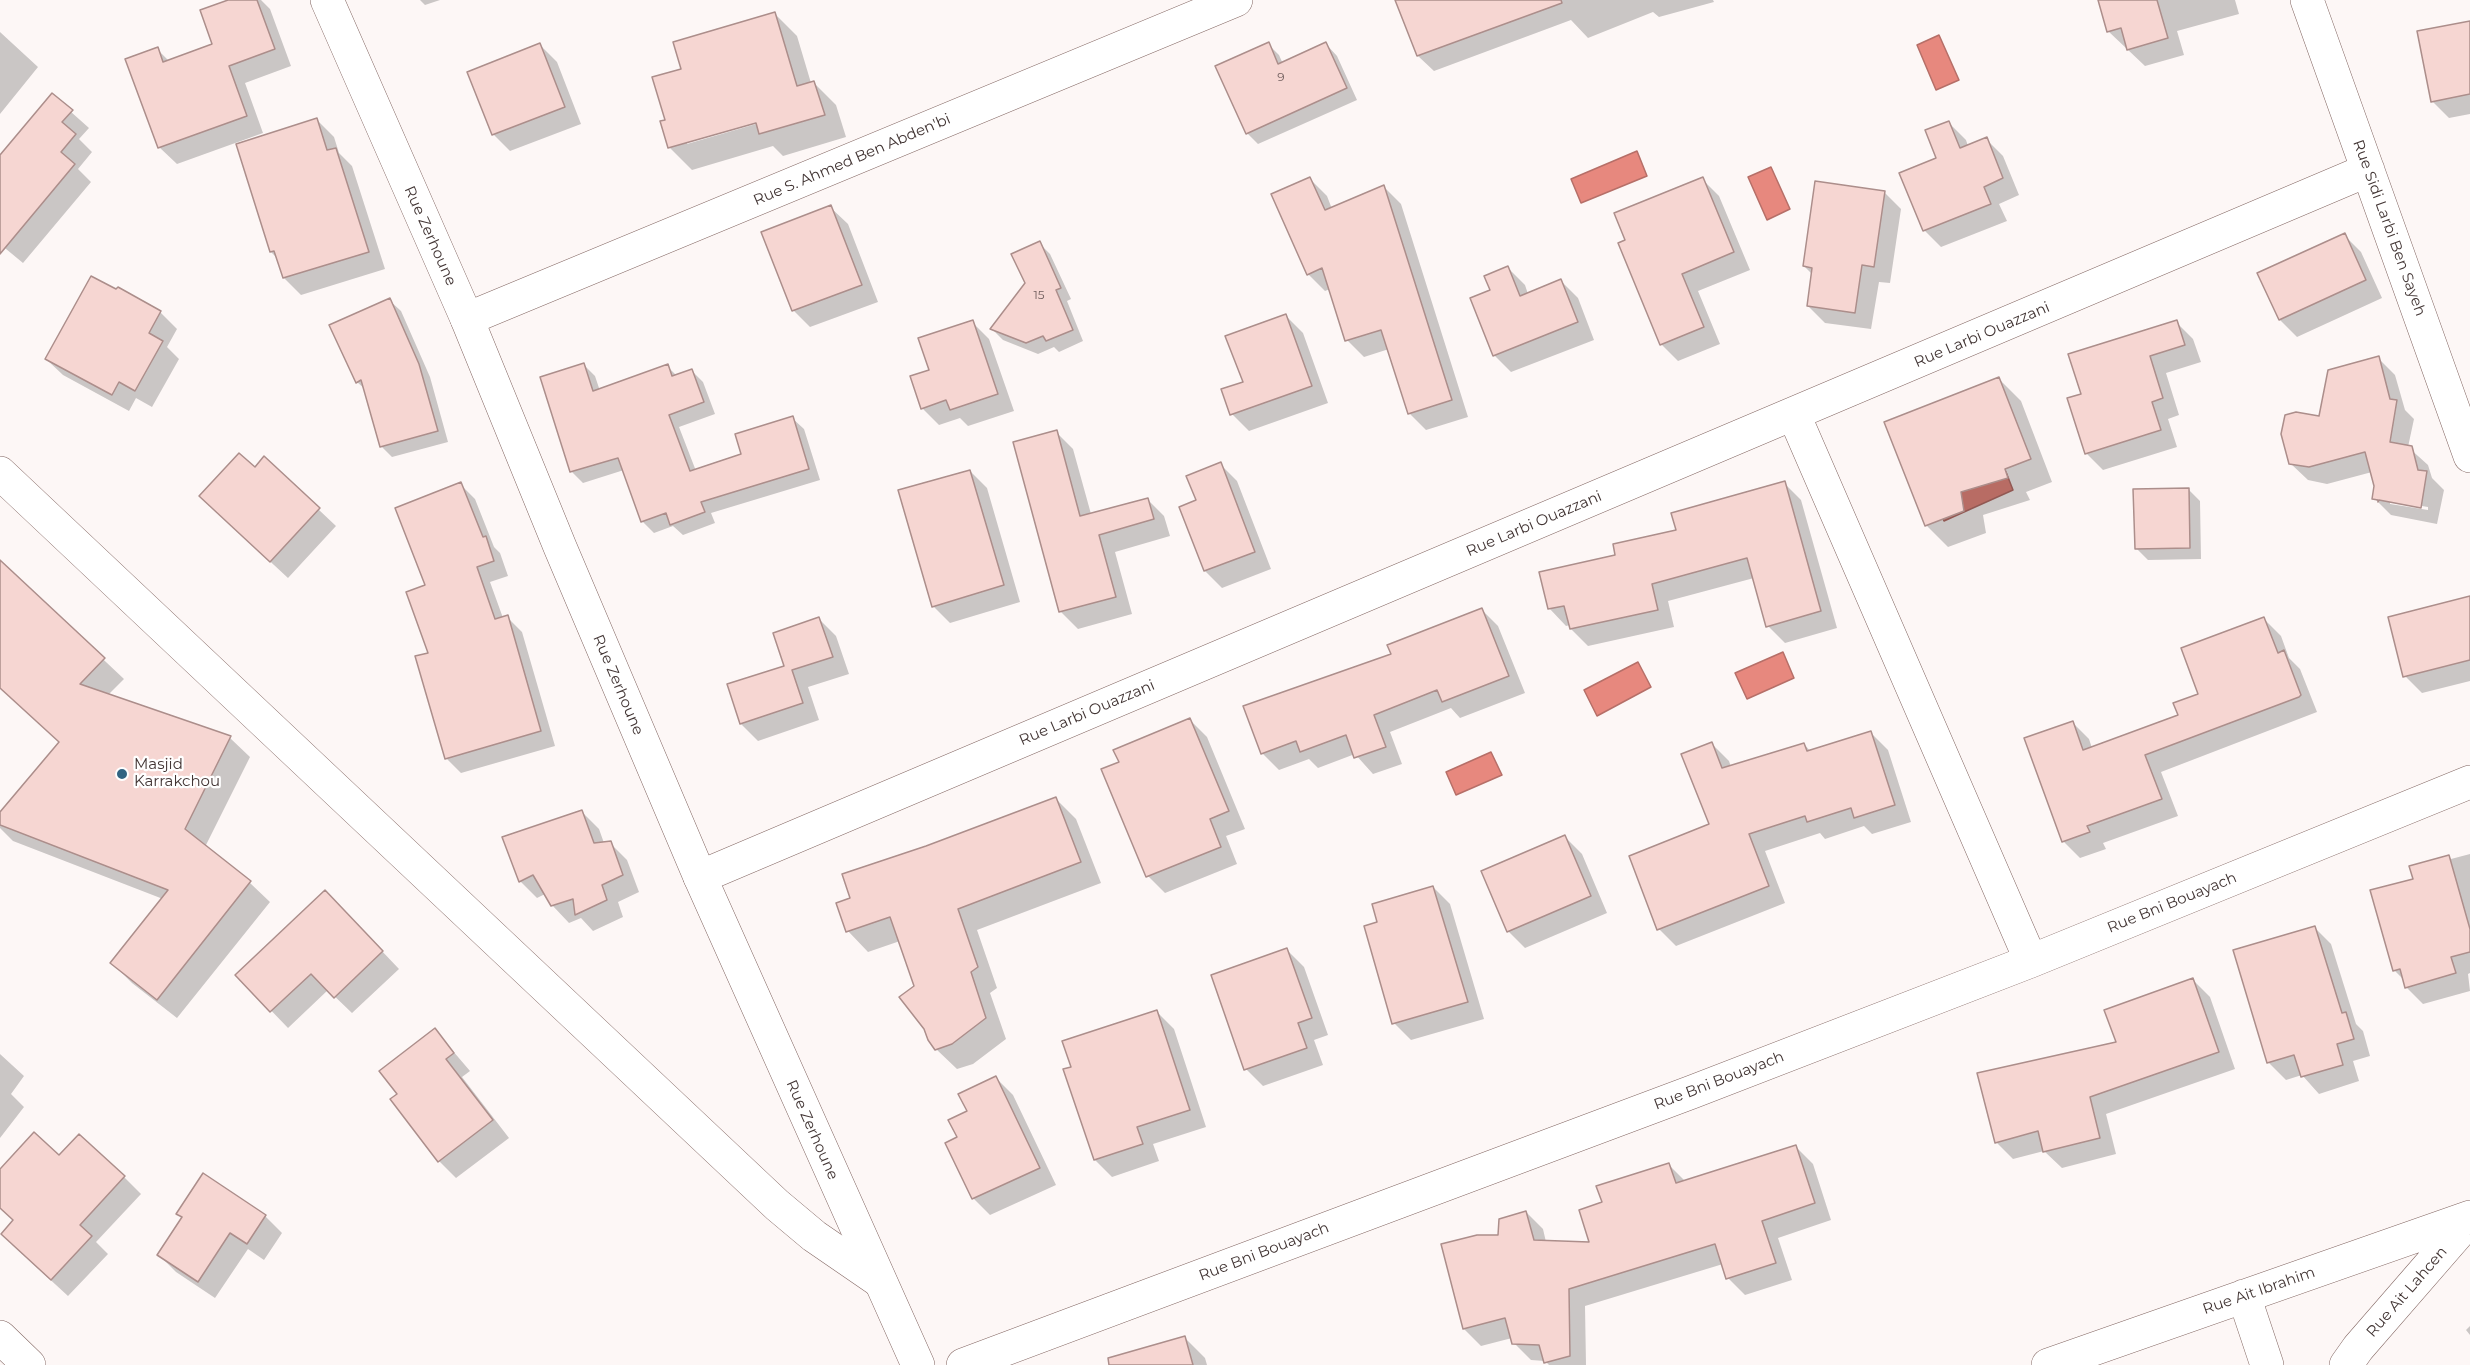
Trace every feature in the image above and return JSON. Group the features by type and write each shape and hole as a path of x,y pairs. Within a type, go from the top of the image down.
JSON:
{"street":[{"name":"Rue Zerhoune","path":"327,0 467,319 560,547 700,877 878,1280 918,1365"},
{"name":"Rue S. Ahmed Ben Abden'bi","path":"467,319 1236,0"},
{"name":"Rue Sidi Larbi Ben Sayeh","path":"2307,0 2470,456"},
{"name":"Rue Larbi Ouazzani","path":"700,877 2368,170"},
{"path":"1794,415 2031,961"},
{"path":"0,473 777,1205 814,1236 878,1280"},
{"name":"Rue Bni Bouayach","path":"963,1365 1681,1096 2031,961 2470,782"},
{"name":"Rue Ait Ibrahim","path":"2048,1365 2470,1218"},
{"name":"Rue Ait Lahcen","path":"2346,1365 2470,1218"},
{"path":"2244,1296 2267,1365"},
{"path":"0,1336 29,1365"}],"shaded area":[{"path":"1939,35 1959,80 1936,90 1917,45"},
{"path":"1637,151 1647,176 1581,203 1571,179"},
{"path":"1771,167 1790,209 1767,220 1748,177"},
{"path":"2006,472 2013,490 1944,521 1936,503"},
{"path":"1783,652 1794,678 1747,699 1735,673"},
{"path":"1638,662 1651,687 1597,716 1584,690"},
{"path":"1491,752 1502,775 1456,795 1446,772"}],"building":[{"path":"228,0 257,0 275,49 229,66 247,116 158,148 125,59 158,47 163,62 212,44 200,10"},
{"path":"1395,0 1561,0 1562,3 1417,56"},
{"path":"2098,0 2157,0 2168,38 2127,50 2121,28 2107,32"},
{"path":"775,12 797,86 814,81 825,115 759,134 756,123 668,148 660,121 665,120 652,77 681,69 673,42"},
{"path":"2470,21 2470,94 2431,102 2417,31"},
{"path":"1269,42 1278,64 1326,42 1347,88 1246,134 1215,66"},
{"path":"540,43 565,107 492,135 467,72"},
{"path":"52,93 73,110 62,122 76,134 61,152 75,164 0,254 0,155"},
{"path":"317,118 327,150 336,148 369,252 283,278 274,251 270,252 236,144"},
{"path":"1949,121 1960,148 1987,137 2003,178 1984,187 1991,204 1923,231 1899,173 1936,158 1925,130"},
{"path":"1310,177 1325,210 1384,185 1452,400 1408,414 1381,330 1345,341 1322,268 1307,275 1271,194"},
{"path":"1703,177 1734,252 1682,274 1704,327 1660,345 1618,243 1625,240 1614,213"},
{"path":"1815,181 1885,191 1874,267 1862,265 1855,313 1807,306 1812,268 1803,266"},
{"path":"831,205 862,285 792,311 761,232"},
{"path":"2345,233 2366,280 2279,320 2257,273"},
{"path":"1040,241 1061,288 1056,290 1073,330 1046,341 1043,336 1026,343 990,329 1025,283 1011,254"},
{"path":"1508,266 1520,296 1561,279 1578,322 1493,356 1470,298 1490,290 1484,276"},
{"path":"91,276 116,289 118,287 161,311 149,333 163,341 135,391 119,382 112,395 45,359"},
{"path":"390,298 419,364 438,431 380,447 361,380 356,383 329,325"},
{"path":"1286,314 1312,386 1230,415 1221,389 1243,382 1225,336"},
{"path":"973,320 998,394 950,410 946,400 921,409 910,376 929,370 918,338"},
{"path":"2177,320 2185,345 2150,356 2163,398 2152,402 2161,430 2085,454 2067,398 2081,394 2068,354"},
{"path":"2379,356 2390,399 2397,400 2390,442 2412,446 2418,470 2427,471 2421,508 2379,500 2378,502 2372,499 2374,486 2365,452 2309,467 2289,464 2281,434 2285,415 2296,412 2319,416 2328,370"},
{"path":"584,363 593,391 668,364 672,376 692,369 704,402 669,415 690,471 741,454 735,434 793,416 809,469 701,502 705,512 670,525 666,513 641,522 618,458 570,472 540,377"},
{"path":"1999,377 2031,459 2005,469 2008,478 1961,492 1964,511 1925,526 1884,422"},
{"path":"1057,430 1080,516 1148,498 1154,519 1099,535 1116,597 1059,612 1013,442"},
{"path":"239,453 255,467 264,456 320,508 270,562 199,496"},
{"path":"1221,462 1255,552 1204,571 1179,507 1196,500 1186,476"},
{"path":"970,470 1004,585 932,607 898,490"},
{"path":"1785,481 1821,611 1766,627 1747,558 1652,584 1658,610 1570,629 1564,606 1548,609 1539,572 1615,555 1613,544 1676,530 1671,513"},
{"path":"461,482 483,537 486,536 494,561 477,567 495,619 508,615 541,731 445,759 415,656 428,653 406,592 425,585 395,508"},
{"path":"2189,488 2190,548 2135,549 2133,489"},
{"path":"0,560 105,658 80,684 231,736 185,829 251,881 157,1000 110,963 168,890 0,825 0,812 59,742 0,688"},
{"path":"2470,596 2470,660 2403,677 2388,617"},
{"path":"1482,608 1509,676 1442,702 1437,690 1374,715 1386,747 1354,758 1346,735 1300,752 1296,741 1261,754 1243,706 1391,654 1387,645"},
{"path":"819,617 833,657 792,670 803,703 740,724 727,684 784,666 773,633"},
{"path":"2264,617 2278,653 2284,650 2301,695 2145,755 2162,799 2087,826 2090,832 2062,842 2024,738 2073,721 2083,750 2178,715 2173,703 2198,694 2181,648"},
{"path":"1190,718 1229,811 1210,819 1221,847 1146,877 1101,769 1119,762 1113,750"},
{"path":"1871,731 1895,805 1854,818 1851,808 1807,822 1805,816 1749,834 1769,886 1657,930 1629,856 1709,824 1681,754 1712,742 1722,768 1804,743 1807,751"},
{"path":"1056,797 1081,862 958,909 978,967 971,972 986,1018 952,1044 935,1050 924,1029 899,997 914,986 890,917 846,932 836,903 850,898 842,874 926,846"},
{"path":"582,810 594,843 611,841 623,875 602,885 607,900 575,915 573,899 551,906 533,875 519,882 502,837"},
{"path":"1565,835 1591,896 1507,932 1481,871"},
{"path":"2449,855 2470,929 2470,952 2451,957 2456,973 2405,988 2400,969 2393,971 2370,890 2413,879 2409,866"},
{"path":"1433,886 1468,1002 1392,1024 1364,926 1377,922 1372,904"},
{"path":"325,890 383,951 334,998 311,974 270,1012 235,975"},
{"path":"2315,926 2342,1013 2346,1012 2354,1039 2337,1044 2343,1065 2301,1077 2294,1055 2267,1063 2233,950"},
{"path":"1287,948 1312,1018 1298,1023 1307,1048 1244,1070 1211,975"},
{"path":"2193,978 2219,1052 2090,1097 2100,1138 2043,1152 2038,1131 1995,1143 1977,1073 2116,1042 2104,1010"},
{"path":"1157,1010 1190,1110 1137,1127 1143,1144 1094,1160 1063,1069 1071,1067 1062,1041"},
{"path":"435,1028 454,1053 446,1059 493,1120 438,1162 390,1099 397,1094 379,1071"},
{"path":"996,1076 1040,1168 972,1199 945,1143 957,1137 948,1120 967,1111 958,1094"},
{"path":"34,1132 59,1155 79,1134 125,1176 80,1225 92,1236 51,1280 1,1234 13,1220 0,1208 0,1169"},
{"path":"1796,1145 1815,1203 1762,1221 1776,1263 1726,1279 1715,1244 1569,1289 1570,1356 1544,1363 1539,1345 1512,1344 1505,1318 1463,1329 1441,1244 1477,1235 1498,1235 1499,1219 1526,1211 1534,1240 1589,1242 1579,1210 1602,1202 1596,1186 1669,1163 1676,1183"},
{"path":"203,1173 266,1215 247,1244 230,1233 198,1282 157,1255 182,1217 176,1214"},
{"path":"1185,1336 1193,1365 1109,1365 1108,1358"}],"place":[{"name":"Masjid Karrakchou","path":"122,774"}]}
